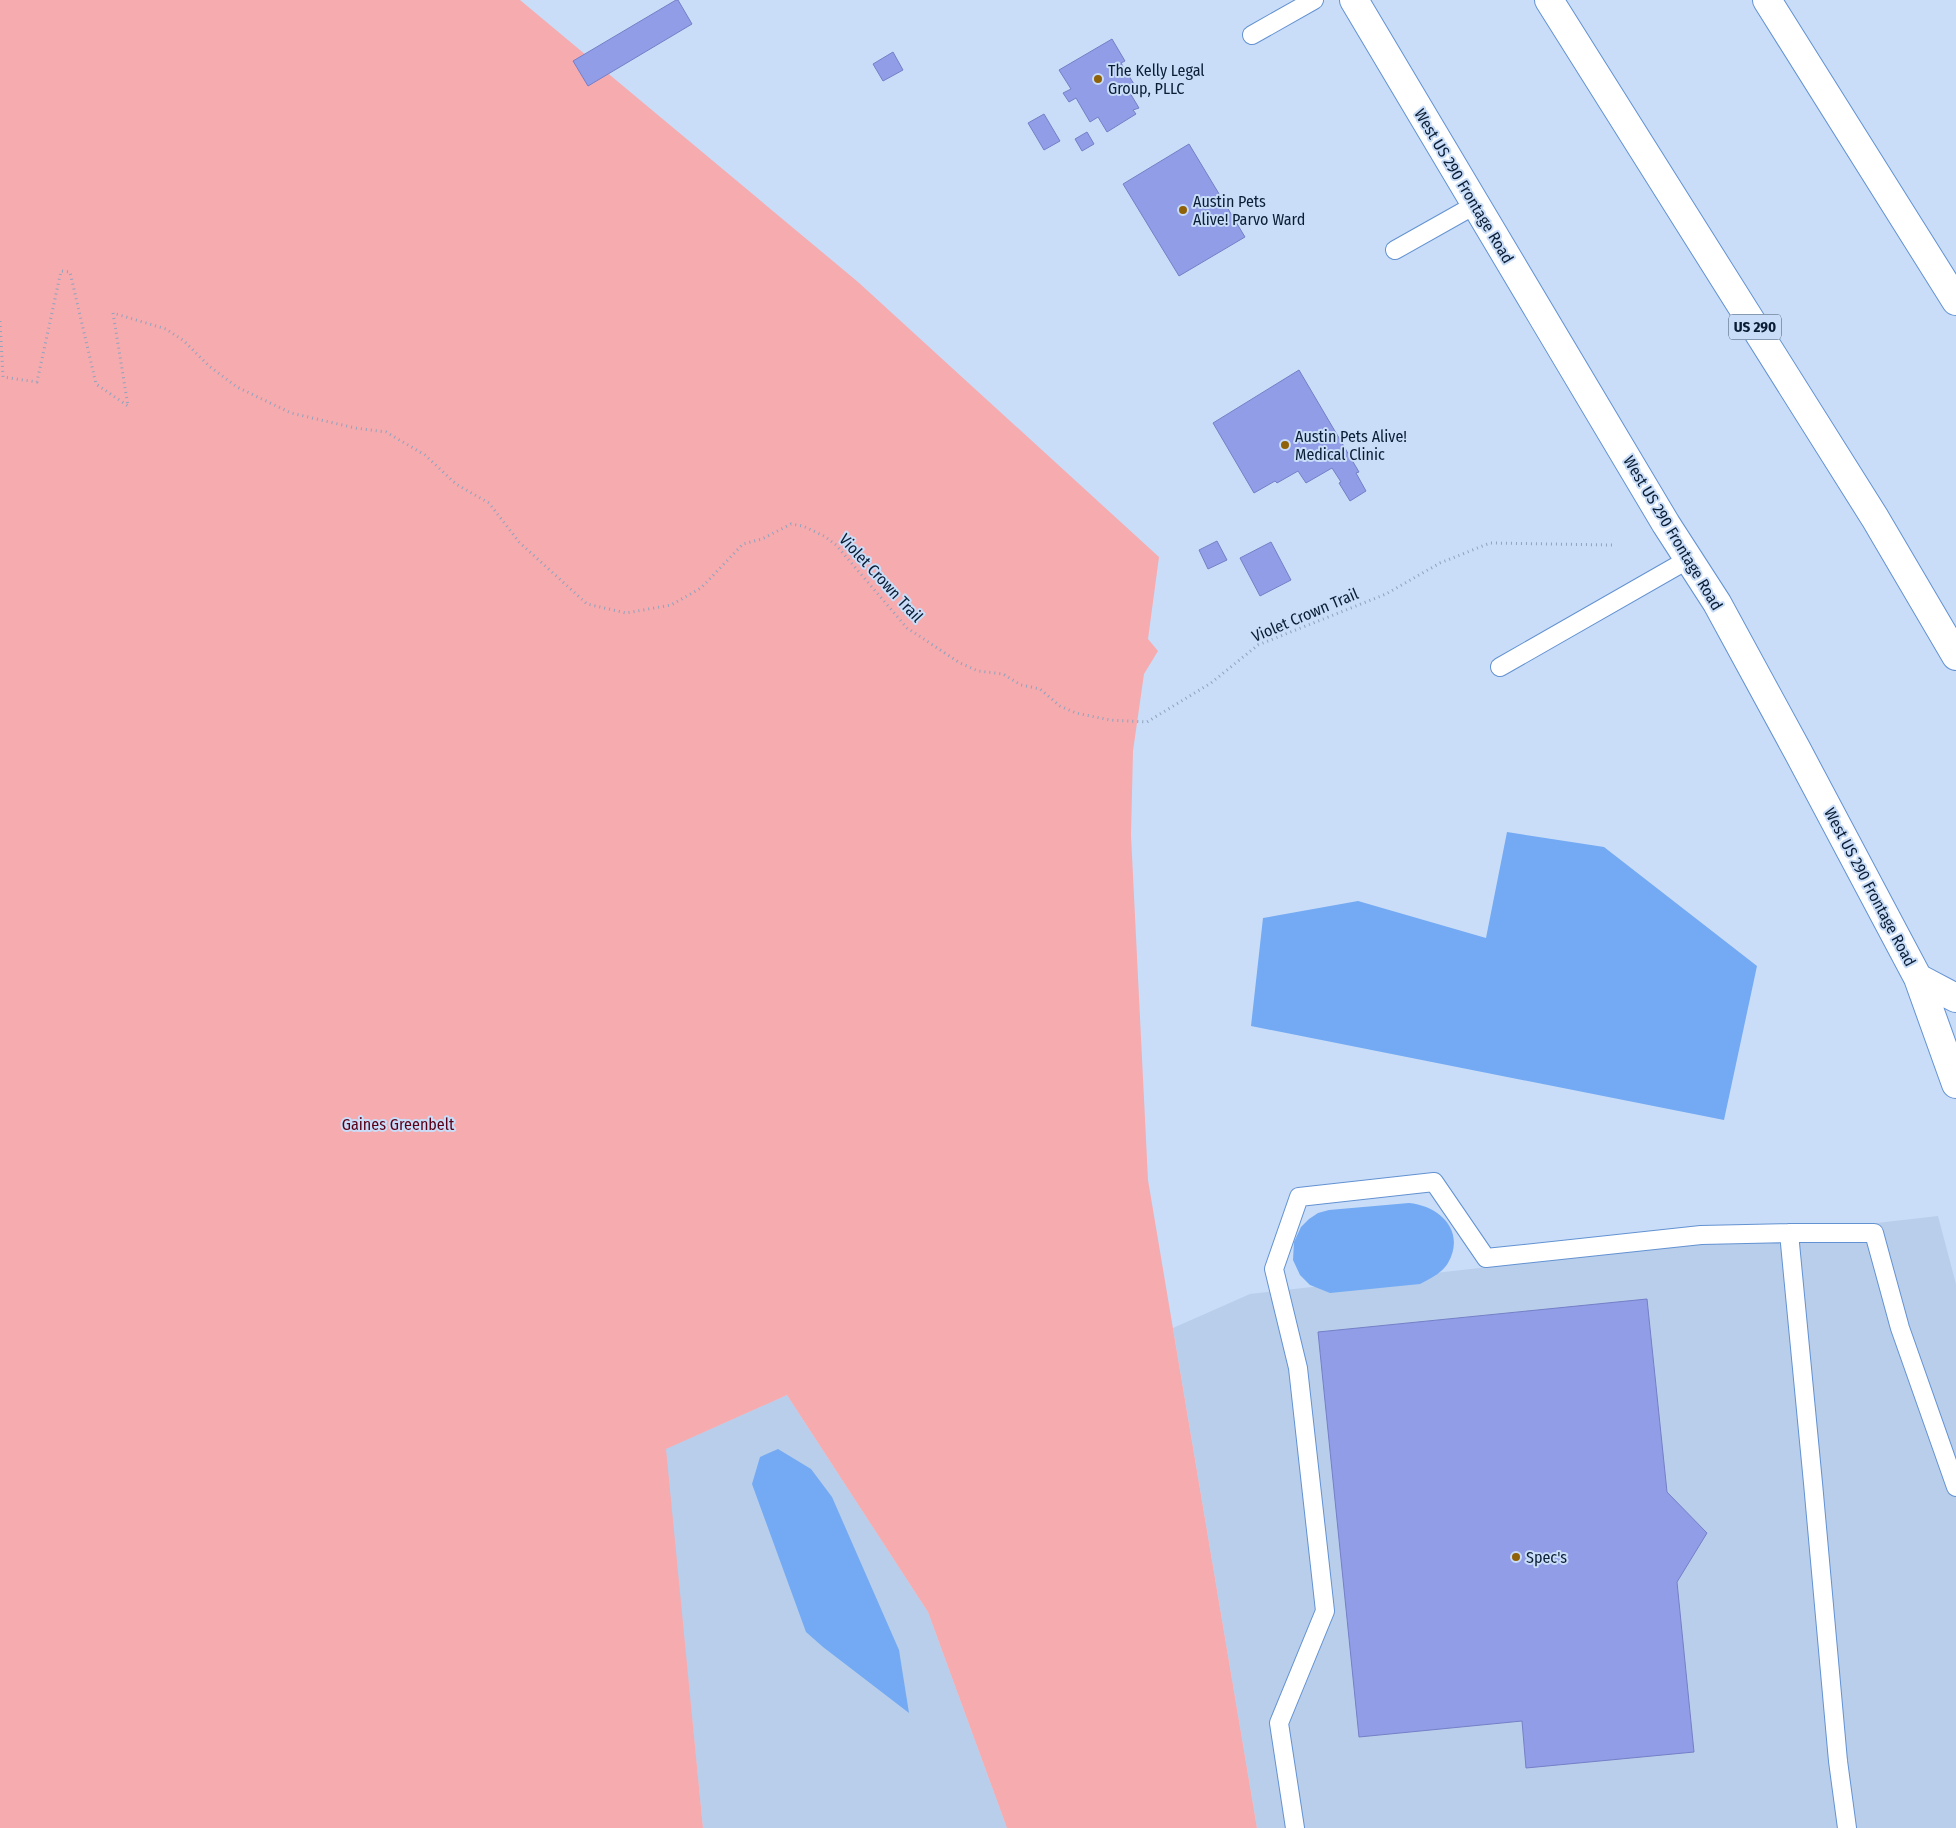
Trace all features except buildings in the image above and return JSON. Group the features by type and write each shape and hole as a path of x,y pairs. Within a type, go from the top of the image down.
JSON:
{"main road":[{"name":"West US 290 Frontage Road","path":"1354,0 1475,204 1717,603 1918,978 1956,1084"},
{"name":"US 290","path":"1549,0 1875,518 1956,656"},
{"path":"1767,0 1956,301"},
{"path":"1787,0 1838,111"},
{"path":"1918,978 1956,998"}],"lane":[{"path":"1252,35 1314,0"},
{"path":"1394,250 1475,204"},
{"path":"1500,667 1689,559"},
{"path":"1295,1828 1278,1723 1324,1611 1298,1368 1274,1269 1299,1197 1434,1182 1486,1258 1701,1235 1874,1233 1900,1328 1956,1487"},
{"path":"1789,1233 1838,1761 1846,1828"}],"path":[{"name":"Violet Crown Trail","path":"0,321 3,377 37,382 61,271 70,272 96,384 128,406 113,313 166,329 184,341 209,366 237,387 291,413 355,428 386,432 425,455 456,484 489,503 519,542 587,604 626,612 671,605 701,588 743,544 762,539 791,524 803,526 824,536 836,545 907,628 960,662 978,672 1003,674 1021,686 1040,689 1060,706 1076,713 1110,720 1147,722 1210,683 1258,645 1386,594 1440,563 1490,543 1612,545"}],"shaded area":[{"path":"1938,1216 1956,1284 1956,1828 1257,1828 1173,1328 1250,1294"},
{"path":"787,1395 928,1612 1007,1828 703,1828 665,1449"}],"green space":[{"name":"Gaines Greenbelt","path":"0,0 520,0 858,282 1159,557 1148,639 1158,651 1144,674 1133,751 1131,835 1148,1180 1257,1828 1007,1828 928,1612 787,1395 666,1449 703,1828 0,1828"}],"water":[{"path":"1507,832 1604,847 1757,966 1724,1120 1251,1026 1263,918 1358,901 1486,938"},
{"path":"1409,1203 1431,1209 1447,1222 1452,1231 1453,1251 1448,1263 1436,1275 1420,1284 1330,1293 1310,1285 1300,1275 1293,1260 1294,1242 1301,1227 1318,1213 1329,1210"},
{"path":"778,1449 811,1469 832,1497 899,1650 909,1713 806,1632 752,1484 760,1457"}],"place":[{"name":"The Kelly Legal Group, PLLC","path":"1098,79"},
{"name":"Austin Pets Alive! Parvo Ward","path":"1183,210"},
{"name":"Austin Pets Alive! Medical Clinic","path":"1285,445"},
{"name":"Spec's","path":"1516,1557"}]}
